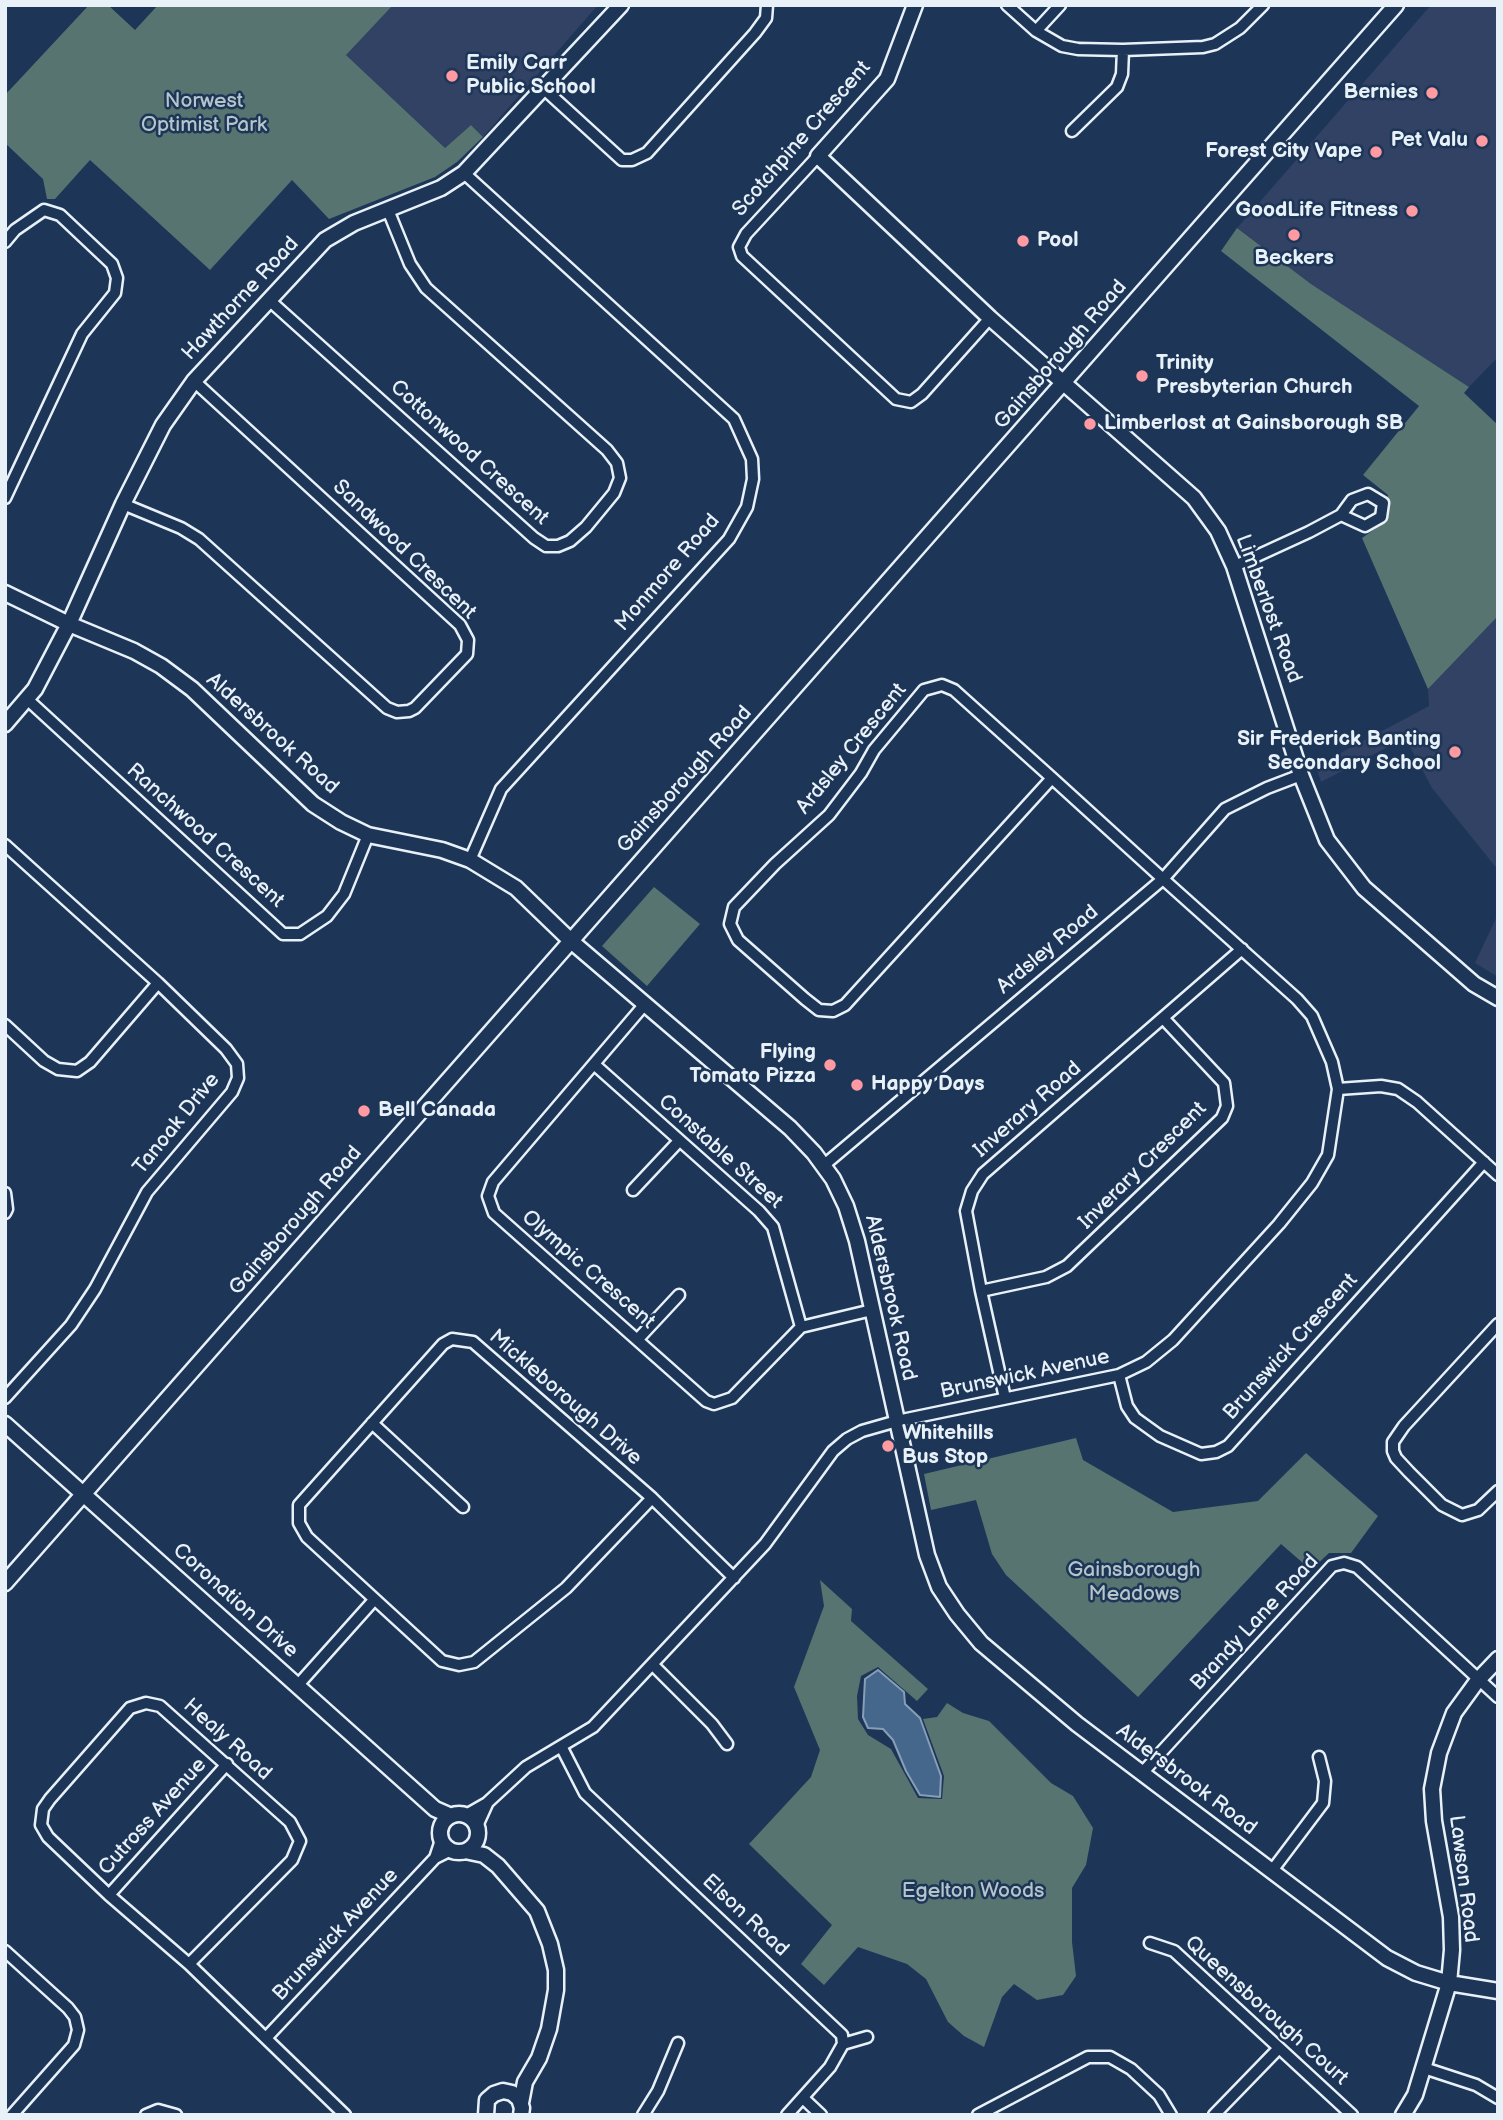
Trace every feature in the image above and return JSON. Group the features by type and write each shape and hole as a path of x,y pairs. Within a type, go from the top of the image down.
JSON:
{"street":[{"name":"Hawthorne Road","path":"5,724 27,699 69,624 123,504 167,417 194,381 325,240 354,223 441,188 464,173 621,5"},
{"path":"542,87 622,160 632,160 648,153 755,33 766,19 767,5"},
{"name":"Scotchpine Crescent","path":"915,5 887,79 746,234 739,247 742,256 896,399 911,402 922,394 990,318"},
{"path":"1007,5 1053,42 1078,50 1203,47 1215,44 1240,29 1263,5"},
{"path":"1036,31 1060,5"},
{"name":"Gainsborough Road","path":"5,1583 1396,5"},
{"path":"1072,131 1117,87 1122,74 1123,50"},
{"name":"Limberlost Road","path":"818,156 990,318 1194,498 1218,531 1235,566 1301,775 1327,839 1364,888 1474,984 1498,998"},
{"name":"Monmore Road","path":"464,173 734,419 752,459 753,479 747,507 729,539 501,789 470,860"},
{"path":"5,242 15,230 44,210 60,215 112,264 117,278 115,293 82,334 5,498"},
{"name":"Cottonwood Crescent","path":"269,300 534,538 546,546 558,546 570,541 586,527 614,493 620,478 617,463 607,450 426,288 410,264 388,210"},
{"name":"Sandwood Crescent","path":"123,504 181,528 200,539 387,708 397,712 415,708 467,654 468,640 460,625 194,381"},
{"path":"1235,566 1341,515"},
{"name":"Aldersbrook Road","path":"5,593 134,651 161,666 192,689 313,804 341,822 368,835 442,850 470,860 516,888 571,941 790,1128 823,1166 846,1206 927,1555 939,1587 957,1614 981,1643 1066,1715 1387,1958 1416,1973 1449,1983 1498,1991"},
{"name":"Ardsley Crescent","path":"1052,778 845,1005 833,1011 819,1010 805,999 738,940 730,924 734,907 775,864 829,815 861,774 874,750 924,690 942,685 954,690 1052,778 1163,879"},
{"name":"Ranchwood Crescent","path":"27,699 283,934 300,934 327,916 344,894 368,835"},
{"name":"Ardsley Road","path":"823,1166 1163,879 1226,809 1267,788 1301,775"},
{"name":"Tanoak Drive","path":"5,845 226,1048 237,1064 238,1078 232,1092 147,1192 94,1289 71,1325 5,1398"},
{"name":"Brunswick Avenue","path":"466,1815 487,1803 526,1767 562,1748 593,1727 765,1545 833,1451 862,1431 897,1421 1119,1375 1146,1362 1174,1340 1312,1184 1328,1155 1338,1089 1327,1049 1312,1016 1297,999 1163,879"},
{"name":"Inverary Road","path":"1005,1398 966,1211 972,1191 983,1174 1242,949"},
{"path":"5,1025 44,1061 58,1069 76,1071 90,1062 158,983"},
{"name":"Olympic Crescent","path":"645,1004 493,1182 488,1196 494,1213 706,1401 713,1404 732,1398 801,1327 872,1310"},
{"name":"Inverary Crescent","path":"981,1291 1046,1277 1067,1266 1222,1118 1227,1106 1224,1083 1164,1018"},
{"name":"Constable Street","path":"595,1065 759,1211 773,1227 801,1327"},
{"path":"1338,1089 1381,1086 1398,1089 1417,1102 1498,1175"},
{"path":"633,1190 679,1141"},
{"name":"Brunswick Crescent","path":"1119,1375 1127,1406 1135,1418 1160,1436 1201,1454 1216,1452 1228,1446 1484,1163"},
{"path":"5,1193 5,1213"},
{"path":"638,1339 678,1295"},
{"path":"1498,1324 1404,1426 1394,1442 1393,1451 1396,1458 1442,1505 1462,1515 1478,1510 1498,1491"},
{"name":"Mickleborough Drive","path":"652,1498 566,1588 474,1662 460,1665 442,1661 307,1537 299,1523 299,1505 443,1344 452,1339 473,1342 652,1498 734,1578"},
{"path":"372,1423 463,1507"},
{"name":"Coronation Drive","path":"5,1424 435,1809 450,1837"},
{"name":"Brandy Lane Road","path":"1143,1772 1332,1566 1344,1563 1357,1567 1498,1697"},
{"path":"298,1685 374,1600"},
{"name":"Lawson Road","path":"1403,2115 1415,2095 1449,1983 1451,1917 1434,1821 1432,1789 1438,1753 1454,1713 1478,1680 1498,1659"},
{"path":"653,1664 712,1724 727,1744"},
{"name":"Healy Road","path":"189,1964 292,1860 300,1841 290,1822 227,1764 160,1706 146,1703 130,1708 50,1799 43,1809 41,1825 48,1837 109,1895 189,1964 345,2115"},
{"name":"Elson Road","path":"562,1748 586,1793 796,1990 842,2035 843,2043"},
{"path":"1271,1872 1323,1803 1325,1781 1319,1757"},
{"name":"Cutross Avenue","path":"109,1895 227,1764"},
{"name":"Brunswick Avenue","path":"477,1831 487,1803"},
{"path":"450,1837 466,1815 477,1831 484,1855"},
{"path":"450,1837 473,1845 477,1831"},
{"path":"450,1837 484,1855 498,1866 537,1911 550,1944 556,1970 556,1990 549,2029 539,2058 526,2082 521,2111"},
{"name":"Brunswick Avenue","path":"266,2038 435,1858 450,1837"},
{"name":"Queensborough Court","path":"1150,1943 1174,1951 1352,2115"},
{"path":"5,1951 68,2008 75,2017 78,2030 74,2045 12,2115"},
{"path":"788,2115 830,2067 843,2043 867,2038"},
{"path":"643,2115 658,2091 678,2043"},
{"path":"1214,2115 1279,2048"},
{"path":"978,2115 1073,2063 1092,2057 1110,2057 1131,2069 1158,2095 1171,2115"},
{"path":"1424,2068 1476,2085 1498,2098"},
{"path":"485,2114 485,2105 490,2096 526,2082"},
{"path":"508,2091 516,2096 521,2111"},
{"path":"803,2098 821,2115"},
{"path":"146,2115 158,2110 176,2115"}],"shaded area":[{"name":"Emily Carr Public School","path":"393,5 598,5 483,137 471,125 445,148 345,54"},
{"path":"1431,5 1498,5 1498,357 1469,387 1311,284 1237,228"},
{"name":"Sir Frederick Banting Secondary School","path":"1498,616 1498,870 1432,788 1405,738 1321,782 1316,766 1429,706 1428,689"},
{"path":"1498,914 1498,977 1475,963"},
{"path":"878,1670 904,1692 905,1704 920,1718 941,1776 940,1797 920,1795 893,1740 883,1729 868,1728 863,1717 865,1679"}],"green space":[{"name":"Norwest Optimist Park","path":"89,5 108,5 135,30 158,5 393,5 346,55 445,148 471,125 483,137 457,162 435,177 329,219 292,180 210,270 90,160 55,199 47,199 43,179 5,143 5,95"},
{"path":"1237,228 1311,284 1469,387 1464,393 1498,425 1498,616 1428,689 1362,538 1382,524 1388,495 1363,475 1419,406 1221,251"},
{"path":"654,887 700,924 647,986 602,946"},
{"name":"Gainsborough Meadows","path":"1076,1438 1083,1460 1173,1512 1258,1501 1306,1453 1378,1516 1351,1553 1329,1553 1311,1570 1281,1544 1138,1697 1006,1575 992,1554 976,1500 931,1510 924,1474"},
{"name":"Egelton Woods","path":"820,1580 852,1609 851,1621 928,1689 917,1701 878,1667 861,1676 857,1696 858,1719 868,1735 891,1749 918,1798 942,1799 944,1776 923,1719 937,1717 947,1703 963,1713 989,1721 1051,1783 1073,1796 1093,1828 1086,1865 1072,1888 1072,1942 1076,1976 1063,1995 1037,2000 1014,1984 1002,1997 984,2047 964,2036 948,2022 926,1979 907,1964 858,1947 824,1985 801,1964 832,1925 749,1844 811,1777 820,1750 794,1687 824,1606"}],"place":[{"name":"Emily Carr Public School","path":"452,76"},
{"name":"Bernies","path":"1432,93"},
{"name":"Pet Valu","path":"1482,141"},
{"name":"Forest City Vape","path":"1376,152"},
{"name":"GoodLife Fitness","path":"1412,211"},
{"name":"Beckers","path":"1294,235"},
{"name":"Pool","path":"1023,241"},
{"name":"Trinity Presbyterian Church","path":"1142,376"},
{"name":"Limberlost at Gainsborough SB","path":"1090,424"},
{"name":"Sir Frederick Banting Secondary School","path":"1455,752"},
{"name":"Flying Tomato Pizza","path":"830,1065"},
{"name":"Happy Days","path":"857,1085"},
{"name":"Bell Canada","path":"364,1111"},
{"name":"Whitehills Bus Stop","path":"888,1446"}]}
